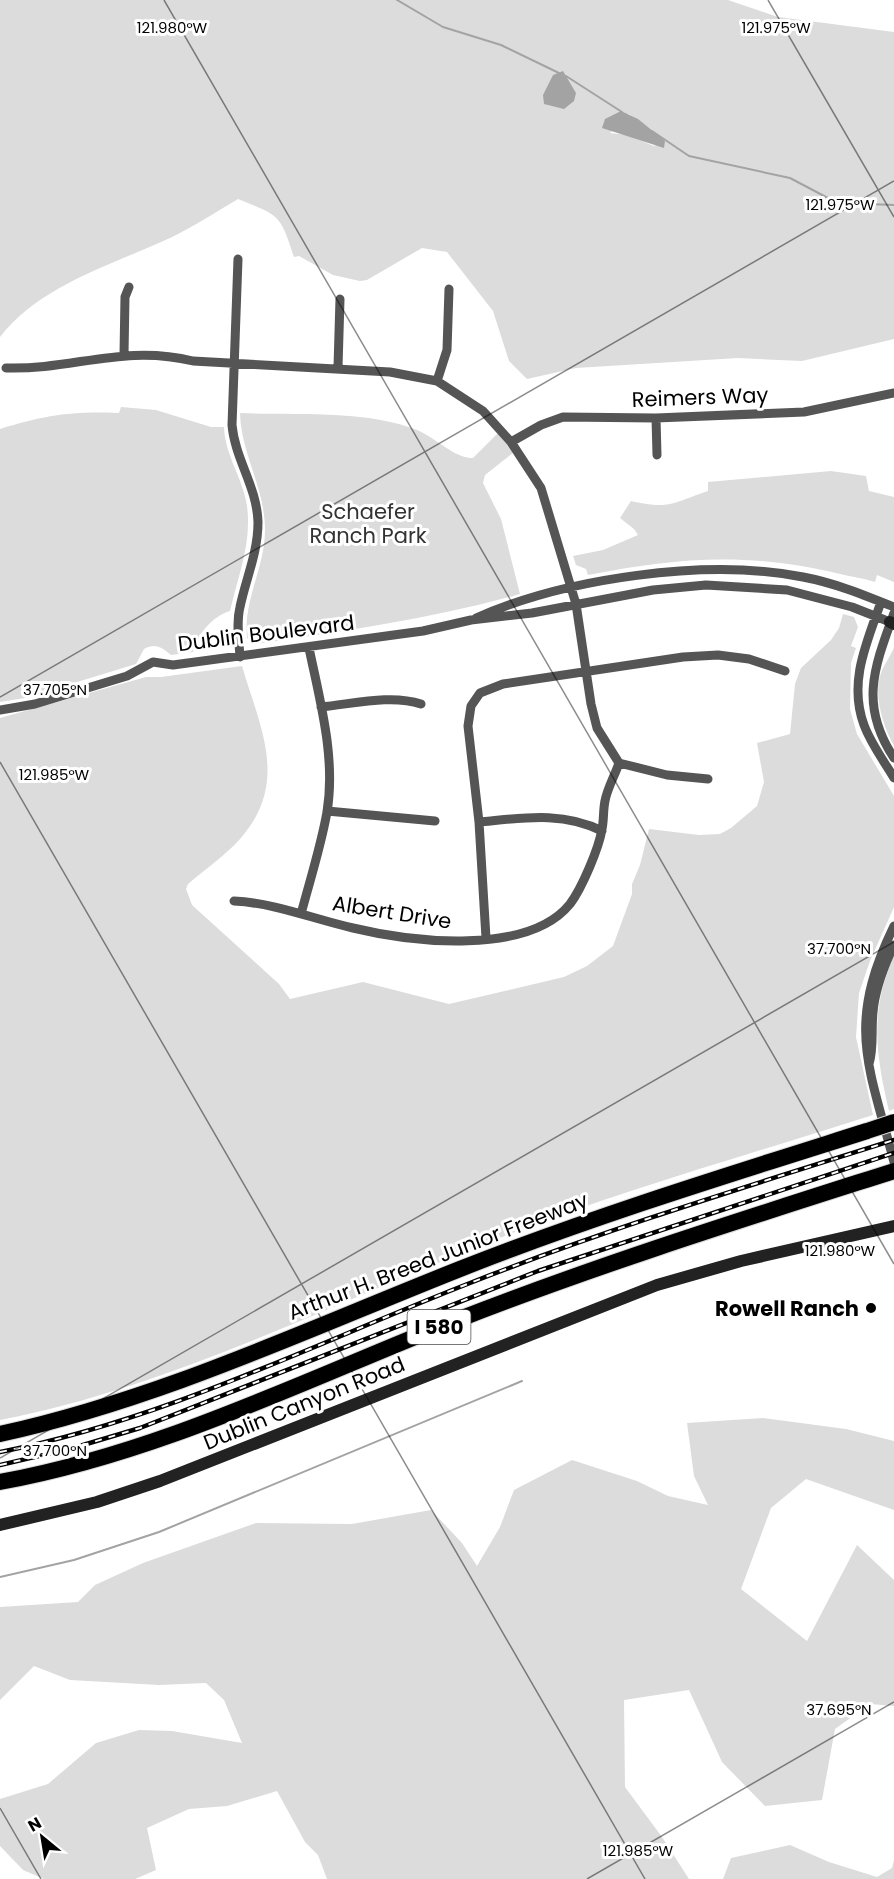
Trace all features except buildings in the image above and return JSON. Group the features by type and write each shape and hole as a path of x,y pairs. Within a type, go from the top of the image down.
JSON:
{"highway":[{"name":"Arthur H. Breed Junior Freeway","path":"0,1434 76,1416 151,1393 538,1239 894,1122"},
{"name":"I 580","path":"0,1482 74,1465 174,1434 543,1287 673,1242 887,1173"}],"main road":[{"name":"Dublin Canyon Road","path":"0,1525 97,1502 160,1481 664,1283 752,1258 894,1226"}],"street":[{"path":"238,259 232,364 233,433 251,484 258,522 256,553 240,607 237,626 240,657"},
{"path":"124,354 125,297 129,287"},
{"path":"437,381 447,350 449,288"},
{"path":"338,367 340,299"},
{"path":"6,368 29,368 124,354 164,354 193,361 338,367 390,372 437,381 483,411 512,442 541,488 576,604 588,671 591,704 597,728 619,763 667,775 708,779"},
{"name":"Reimers Way","path":"512,442 541,425 563,417 656,418 804,412 894,393"},
{"path":"656,418 657,454"},
{"name":"Dublin Boulevard","path":"0,710 35,704 115,679 153,662 173,665 423,631 471,621 529,599 572,588 644,575 730,570 803,577 841,586 894,607"},
{"name":"Dublin Boulevard","path":"471,621 492,620 653,590 706,585 746,586 820,597 893,620"},
{"path":"881,602 858,672 859,708 871,741 894,778"},
{"path":"893,620 872,676 872,697 880,734 894,759"},
{"path":"301,914 327,811 328,758 309,648"},
{"path":"486,938 479,822 468,726 471,706 480,693 502,684 683,657 718,655 749,659 785,670"},
{"path":"321,707 382,700 409,700 421,704"},
{"name":"Albert Drive","path":"234,901 262,902 354,929 407,937 458,941 542,927 570,904 587,870 602,831 605,800 619,763"},
{"path":"327,811 435,822"},
{"path":"479,822 532,817 571,818 602,831"},
{"path":"894,926 877,963 864,1011 865,1055 894,1162"},
{"path":"869,1064 872,1054 873,1009 879,983 894,945"}],"green space":[{"path":"0,0 728,0 778,17 894,32 894,339 802,361 738,358 576,368 527,379 509,361 493,311 447,252 422,248 367,280 360,281 333,275 299,256 294,257 285,232 276,218 238,199 179,234 101,267 56,290 35,303 0,337","holes":["629,114 665,141 654,146 627,135 610,133"]},
{"path":"121,407 156,410 211,427 224,427 227,448 245,496 248,520 246,546 230,611 218,617 207,627 198,639 193,652 171,655 158,647 148,647 144,649 136,664 25,698 0,702 0,429 59,415 119,413"},
{"name":"Schaefer Ranch Park","path":"240,413 354,416 377,419 417,430 459,455 473,458 498,433 514,452 485,475 483,483 501,519 520,594 422,617 256,644 247,638 247,624 248,610 262,558 264,515 244,443"},
{"path":"831,471 866,476 869,491 894,497 894,582 877,575 875,582 806,567 744,560 683,561 588,575 586,569 576,565 573,556 603,550 638,535 620,518 631,501 654,505 671,504 708,491 708,482"},
{"path":"843,614 854,617 858,627 851,646 856,648 851,663 850,709 857,734 894,796 894,907 870,961 859,993 856,1037 873,1115 645,1186 555,1217 447,1259 258,1338 130,1386 66,1405 0,1420 0,718 146,677 242,666 266,754 267,776 264,797 255,818 240,839 188,884 186,889 192,905 279,984 290,999 363,982 449,1004 564,977 587,966 613,946 632,894 632,884 640,865 649,829 699,835 720,834 731,828 757,806 764,782 757,743 790,734 795,684 801,668 831,640 839,628"},
{"path":"894,647 894,746 883,720 878,691 881,673"},
{"path":"894,956 894,1109 889,1111 878,1052 877,1033 881,996"},
{"path":"763,1418 846,1429 894,1441 894,1510 806,1479 771,1508 741,1589 807,1641 857,1545 894,1580 894,1706 870,1704 835,1729 822,1800 765,1806 722,1762 689,1690 624,1700 625,1787 662,1837 689,1879 327,1879 318,1855 305,1842 277,1791 227,1806 189,1809 147,1828 156,1870 135,1879 44,1879 23,1870 0,1846 0,1799 48,1784 96,1743 139,1730 172,1731 242,1743 224,1700 206,1683 159,1685 70,1680 34,1666 0,1700 0,1607 78,1602 95,1585 143,1563 256,1523 352,1524 431,1510 462,1543 477,1566 500,1527 514,1490 572,1460 637,1481 668,1496 708,1505 694,1476 687,1423"},
{"path":"790,1845 829,1862 877,1877 892,1868 894,1860 894,1879 723,1879 731,1858"}],"shaded area":[{"path":"563,71 576,93 574,101 564,109 544,104 543,95 553,75"},
{"path":"621,111 638,119 665,141 664,148 602,128 605,119"}],"waterway":[{"path":"397,0 443,27 501,45 561,74"},
{"path":"566,76 622,112"},
{"path":"652,131 689,156 790,178 842,203 894,205"},
{"path":"0,1577 74,1560 159,1532 522,1381"}],"railway":[{"path":"0,1452 121,1421 239,1378 522,1263 681,1208 894,1140"},
{"path":"0,1465 73,1448 140,1428 538,1271 894,1153"}],"place":[{"name":"Rowell Ranch","path":"871,1308"}]}
